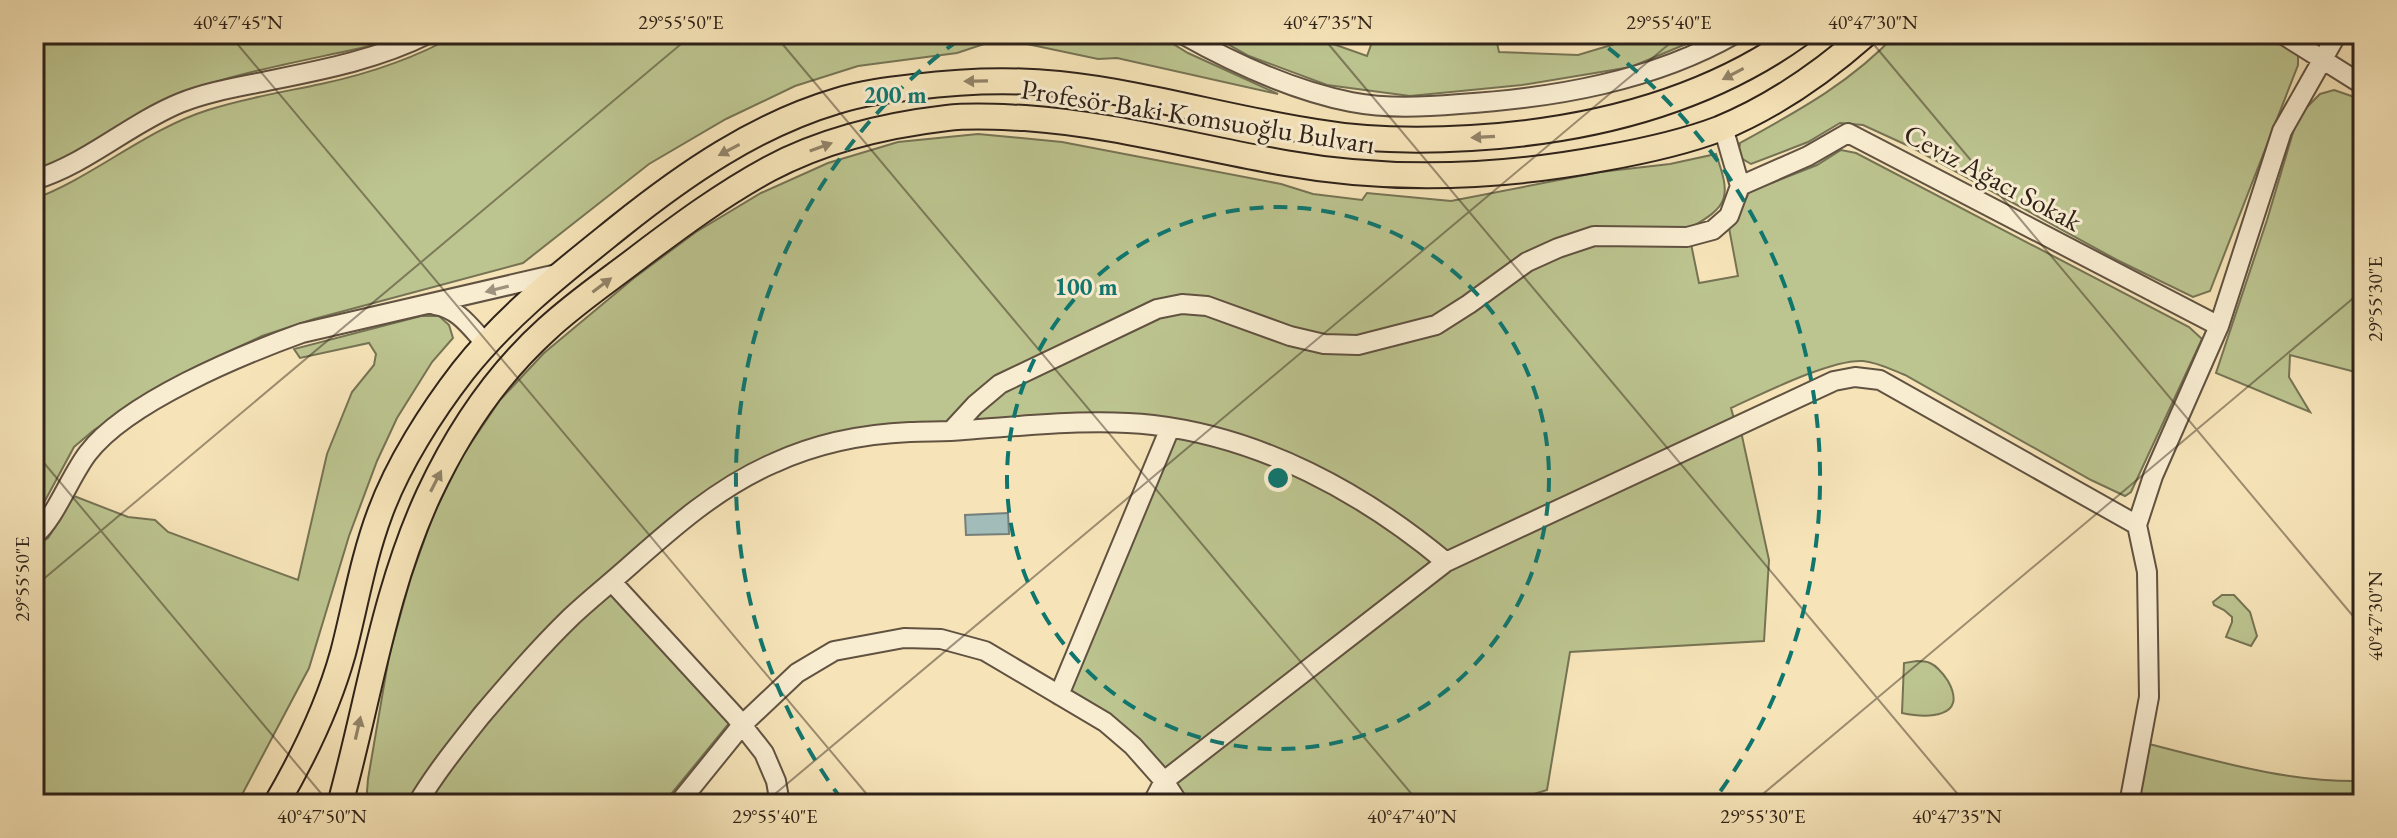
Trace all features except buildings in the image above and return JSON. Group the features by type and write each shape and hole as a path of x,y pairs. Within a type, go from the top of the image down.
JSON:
{"main road":[{"name":"Profesör Baki Komsuoğlu Bulvarı","path":"276,804 314,733 333,683 371,541 386,499 432,417 463,371 513,315 562,273 671,187 717,156 789,120 834,102 882,91 954,82 1002,81 1107,90 1313,132 1359,138 1482,137 1585,125 1643,111 1725,78 1800,34"},
{"name":"Profesör Baki Komsuoğlu Bulvarı","path":"340,804 400,563 428,495 474,414 519,357 572,308 688,220 771,168 833,142 872,132 951,118 993,117 1088,124 1340,172 1420,177 1581,163 1676,143 1723,127 1783,96 1831,65 1866,34"}],"street":[{"path":"34,180 77,161 181,103 359,61 428,34"},
{"path":"1182,34 1289,86 1354,102 1419,107 1503,101 1627,78 1700,52 1735,34"},
{"path":"2282,34 2363,85"},
{"path":"2129,804 2149,697 2147,572 2137,525 2153,476 2219,326 2282,131 2322,58 2329,37"},
{"path":"951,431 1000,384 1157,309 1182,304 1207,306 1301,339 1324,344 1358,345 1436,325 1527,262 1594,236 1687,237 1713,230 1729,216 1740,186 1723,127"},
{"name":"Ceviz Ağacı Sokak","path":"1740,186 1808,156 1848,133 2219,326"},
{"path":"34,536 95,445 130,415 171,391 263,347 302,333 562,273"},
{"path":"432,304 447,306 456,312 486,344"},
{"path":"1152,804 1164,781 1446,562 1834,381 1855,377 1880,380 2137,525"},
{"path":"417,804 444,760 520,669 572,616 697,510 772,463 856,438 907,432 1074,423 1152,425 1229,439 1277,457 1363,501 1446,562"},
{"path":"1059,695 1170,428"},
{"path":"612,582 764,753 776,781 780,804"},
{"path":"678,804 742,725 797,673 834,651 904,638 941,639 985,651 1105,722 1133,746 1164,781 1179,804"}],"green space":[{"path":"34,34 395,34 374,45 251,72 179,94 142,112 72,155 34,172"},
{"path":"458,34 1157,34 1188,53 1278,94 1117,58 1098,59 1027,44 993,41 957,53 858,66 795,86 726,119 649,164 523,263 314,319 262,336 200,365 94,430 74,447 34,521 34,199 78,178 163,129 208,110 374,70"},
{"path":"1210,34 1305,34 1367,56 1375,34 1495,34 1499,52 1578,55 1648,34 1710,34 1631,67 1522,85 1410,96 1327,85 1249,56"},
{"path":"1896,34 2278,34 2298,54 2298,65 2210,291 2193,297 2117,260 1913,148 1863,125 1840,123 1808,142 1751,164 1741,158 1740,143 1842,81"},
{"path":"2334,90 2363,100 2363,374 2290,355 2289,377 2310,412 2216,373 2294,129 2305,109 2320,94"},
{"path":"978,134 1062,142 1281,184 1313,194 1362,200 1367,193 1451,201 1600,172 1670,164 1716,154 1724,181 1723,199 1712,214 1688,229 1699,283 1738,276 1729,228 1749,192 1817,165 1841,150 1856,153 2189,327 2202,339 2131,492 2125,496 1905,375 1868,362 1849,362 1815,371 1731,408 1742,436 1769,560 1764,641 1570,652 1547,790 1518,799 1517,804 1179,804 1164,781 1059,695 1169,429 907,432 772,463 612,582 735,716 663,804 366,804 389,656 410,580 434,513 463,455 500,400 544,353 634,278 696,232 761,193 828,163 898,142"},
{"path":"421,316 439,316 449,325 453,338 432,362 397,418 377,461 349,536 309,668 237,804 34,804 34,547 48,538 74,496 128,517 155,520 168,532 298,580 327,454 352,392 374,365 376,354 369,343 300,358 294,349"},
{"path":"2222,595 2234,595 2250,612 2257,636 2251,646 2226,637 2232,617 2213,602"},
{"path":"1917,661 1933,664 1948,681 1953,703 1942,713 1902,713 1904,663"},
{"path":"2141,742 2279,774 2363,781 2363,804 2129,804"}],"water":[{"path":"1008,513 1009,534 966,535 965,515"}]}
